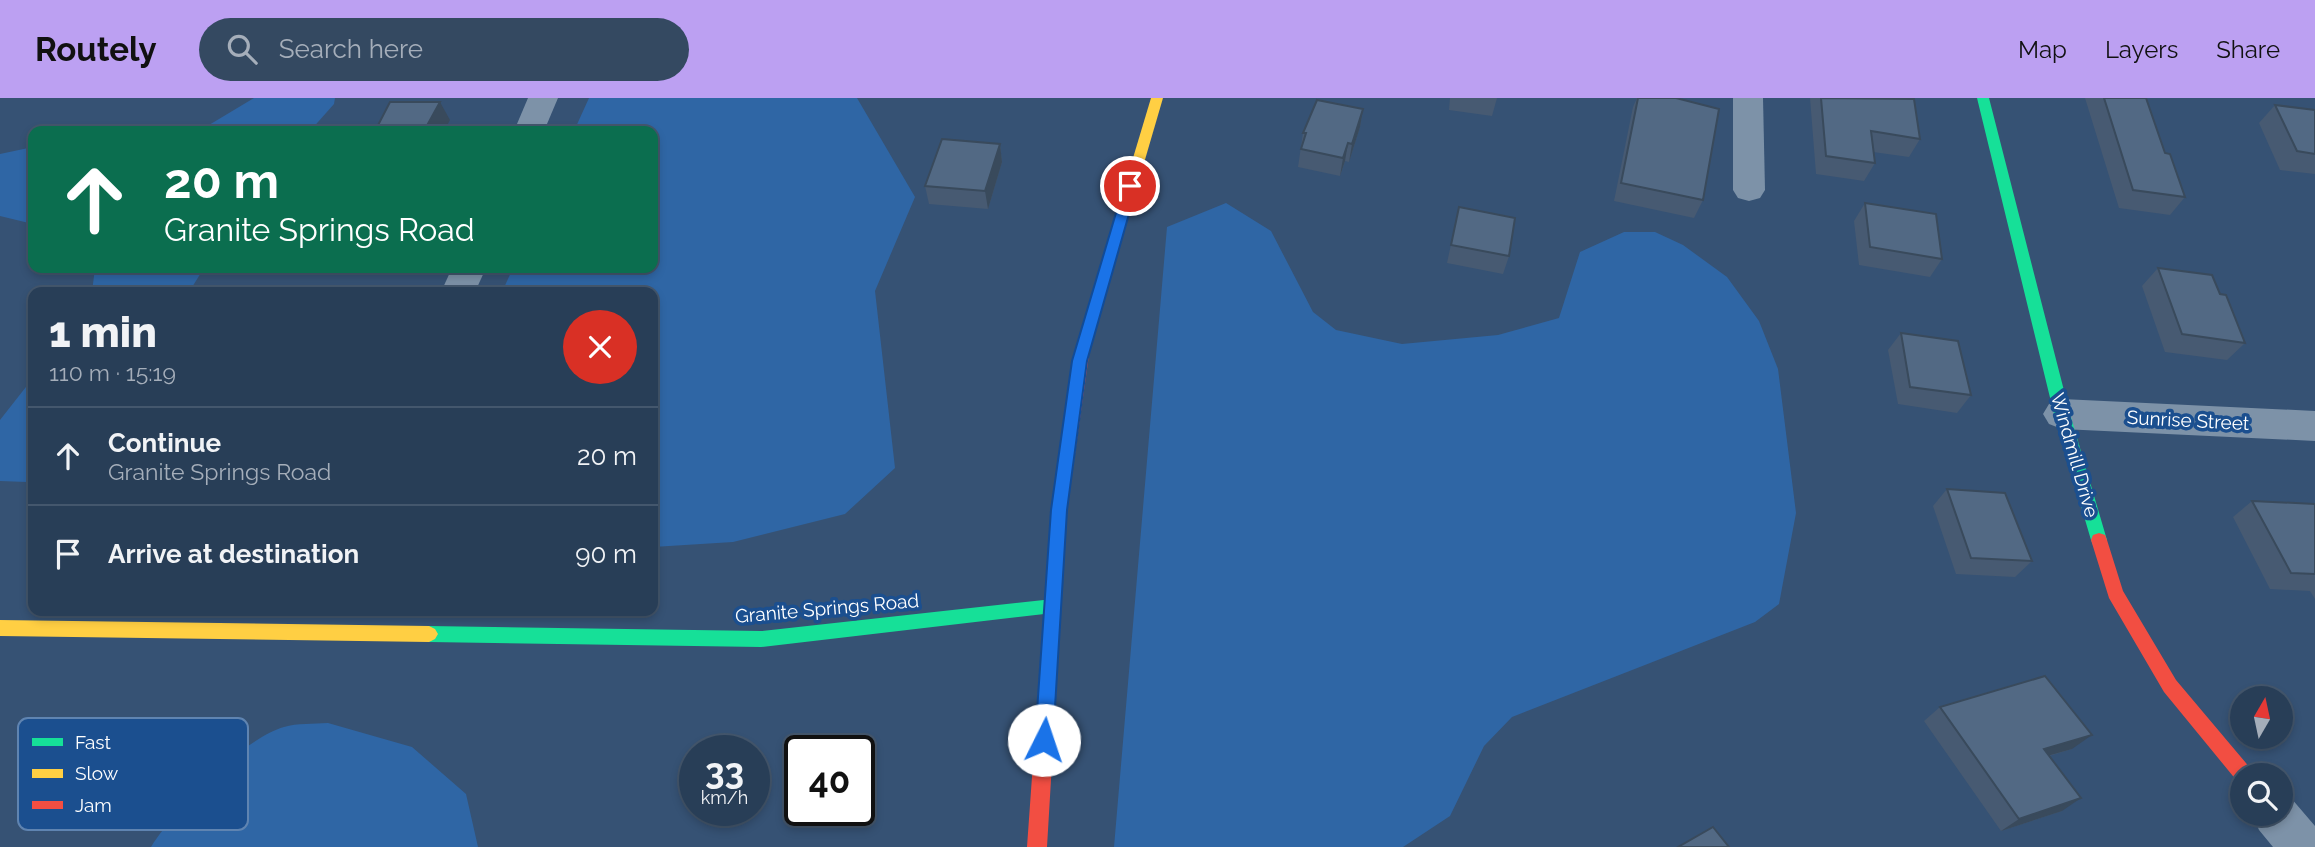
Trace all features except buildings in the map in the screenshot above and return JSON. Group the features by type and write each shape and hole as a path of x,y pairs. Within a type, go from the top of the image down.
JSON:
{"street":[{"path":"531,126 543,98"},
{"path":"1037,847 1059,510 1079,361 1157,98"},
{"path":"1748,98 1749,190"},
{"name":"Windmill Drive","path":"1983,98 2062,414 2115,593 2170,685 2234,763"},
{"name":"Sunrise Street","path":"2062,414 2315,426"},
{"name":"Granite Springs Road","path":"0,628 313,622 761,639 1053,606"},
{"path":"2285,826 2303,847"}],"shaded area":[{"path":"254,98 335,98 334,104 314,126 207,126"},
{"path":"589,98 857,98 915,197 875,291 895,468 845,514 733,542 658,547 658,287 504,287 511,273 658,273 658,126 576,126"},
{"path":"28,148 28,223 0,216 0,154"},
{"path":"1226,203 1271,231 1313,312 1336,330 1402,344 1498,335 1559,318 1580,252 1624,232 1655,232 1683,245 1727,277 1759,321 1778,369 1796,513 1779,604 1755,622 1512,717 1484,746 1450,816 1403,847 1114,847 1167,227"},
{"path":"94,273 201,273 192,287 93,287"},
{"path":"28,384 27,482 0,481 0,420"},
{"path":"328,723 412,747 466,794 478,847 151,847 164,830 248,830 248,747 267,734 300,724"}],"traffic: fast":[{"path":"1983,98 2062,414 2099,540"},
{"path":"429,634 761,639 1053,606"}],"traffic: slow":[{"path":"1083,348 1157,98"},
{"path":"0,628 429,634"}],"traffic: jam":[{"path":"1037,847 1059,510 1083,348"},
{"path":"2099,540 2115,593 2170,686 2234,763"}],"route":[{"path":"1044,740 1059,510 1079,361 1130,186"}]}
